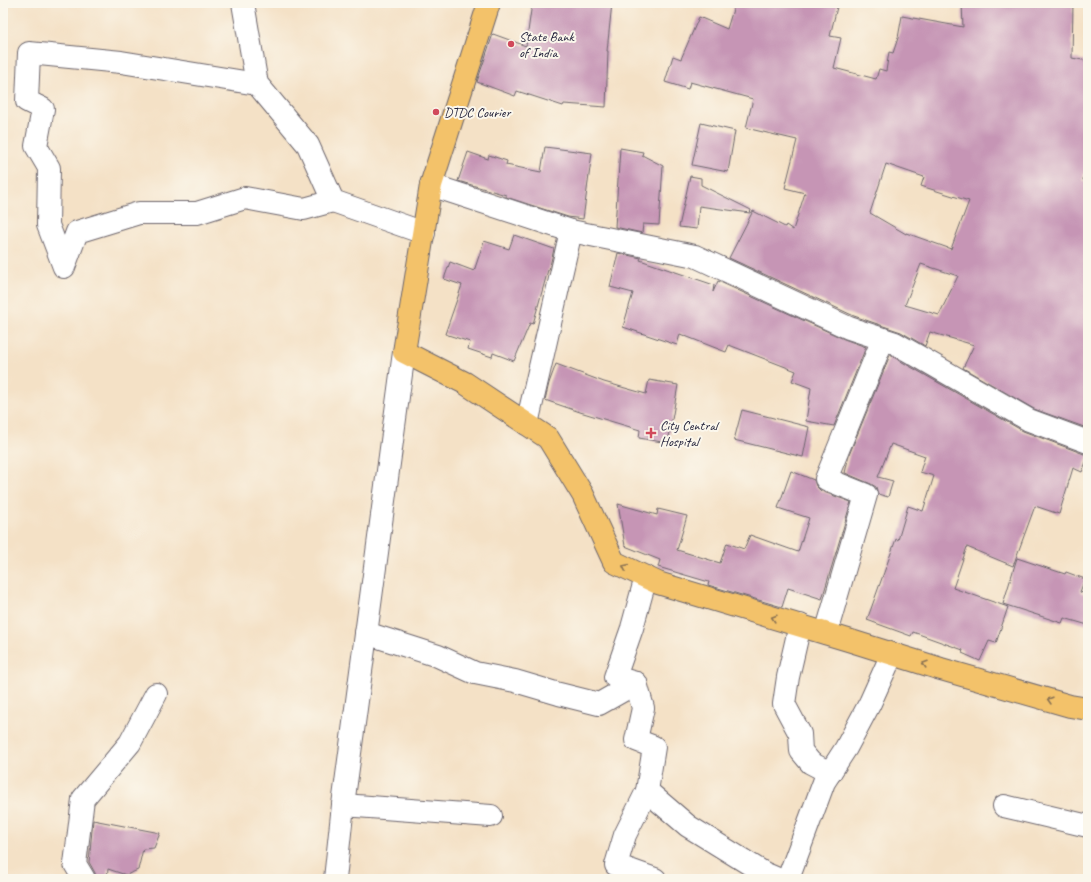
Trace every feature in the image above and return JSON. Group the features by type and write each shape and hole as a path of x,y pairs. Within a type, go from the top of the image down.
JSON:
{"main road":[{"path":"489,3 432,185 404,352 465,383 548,438 583,495 614,562 658,583 948,671 1070,706 1088,709"}],"street":[{"path":"243,3 257,84 308,146 333,201"},
{"path":"257,84 121,62 29,53 27,100 43,109 36,146 49,168 48,225 64,267 76,232 139,213 197,213 245,198 304,209 333,201 424,233"},
{"path":"432,185 571,231 695,256 849,328 895,343 1029,420 1088,442"},
{"path":"527,424 571,231"},
{"path":"826,633 866,495 826,480 883,339"},
{"path":"335,879 343,805 404,352"},
{"path":"636,683 615,677 632,628 646,577"},
{"path":"800,625 788,677 784,704 800,734 801,751 811,763 830,773"},
{"path":"366,633 438,656 475,673 515,681 599,704 636,683"},
{"path":"788,879 824,782 846,748 870,703 892,654"},
{"path":"636,683 643,708 636,740 654,747 647,791 625,835 616,865 655,879"},
{"path":"84,879 75,864 84,799 130,743 156,694"},
{"path":"647,791 688,826 764,873 778,879"},
{"path":"343,805 491,816"},
{"path":"1004,806 1088,826"}],"building":[{"path":"532,3 612,3 607,51 606,107 564,104 563,106 517,91 515,96 477,82 493,34 526,46"},
{"path":"735,3 838,3 830,36 841,38 834,68 876,79 879,69 886,71 889,52 893,53 898,38 902,16 963,27 962,3 1073,3 1072,58 1088,61 1088,158 1083,180 1088,182 1088,415 1084,427 1034,409 963,368 974,345 930,332 925,346 901,332 854,316 729,258 753,211 785,227 786,225 793,230 805,193 785,188 797,140 746,128 753,99 690,82 688,89 665,82 673,56 681,59 699,17 727,29","holes":["886,164 924,177 921,186 969,201 951,249 906,234 870,213","921,264 958,276 939,315 905,305"]},
{"path":"701,123 735,131 728,172 692,165"},
{"path":"545,147 592,153 583,219 568,217 506,197 506,195 458,181 468,152 488,159 489,155 507,161 506,165 541,172"},
{"path":"620,148 643,152 642,155 663,166 659,225 643,224 642,233 615,227"},
{"path":"690,176 701,178 701,185 751,210 750,213 699,206 697,229 679,227"},
{"path":"514,235 554,249 533,324 530,323 514,361 493,353 492,357 468,349 470,342 445,334 462,285 444,279 450,262 474,271 484,241 509,249"},
{"path":"618,253 641,258 640,260 714,285 713,292 718,281 844,339 866,347 834,426 806,421 811,388 792,381 796,371 729,345 726,352 680,334 677,345 623,327 633,293 610,287"},
{"path":"890,355 1023,431 1084,454 1088,454 1082,472 1073,468 1059,514 1035,506 1013,566 967,547 953,588 1008,607 996,643 989,641 980,661 962,653 963,650 913,632 911,636 867,620 896,539 898,540 908,506 923,511 934,476 920,472 925,456 891,444 878,477 893,481 888,497 878,494 876,487 871,484 845,473 849,455"},
{"path":"556,364 604,382 646,394 649,380 678,385 668,443 639,438 640,430 545,400"},
{"path":"742,410 809,427 803,457 734,440"},
{"path":"791,471 814,480 816,486 821,491 851,502 822,599 788,588 782,607 708,585 709,582 658,567 660,560 625,546 618,504 657,515 658,509 687,516 677,550 720,563 727,543 744,549 750,535 798,552 809,518 778,508"},
{"path":"1017,558 1085,579 1080,592 1088,595 1088,625 1064,618 1062,623 1003,604"},
{"path":"93,820 160,833 154,848 143,849 138,870 126,875 108,869 107,879 96,879 95,873 89,862"}],"place":[{"name":"State Bank of India","path":"511,44"},
{"name":"DTDC Courier","path":"436,112"},
{"name":"City Central Hospital","path":"651,433"}]}
